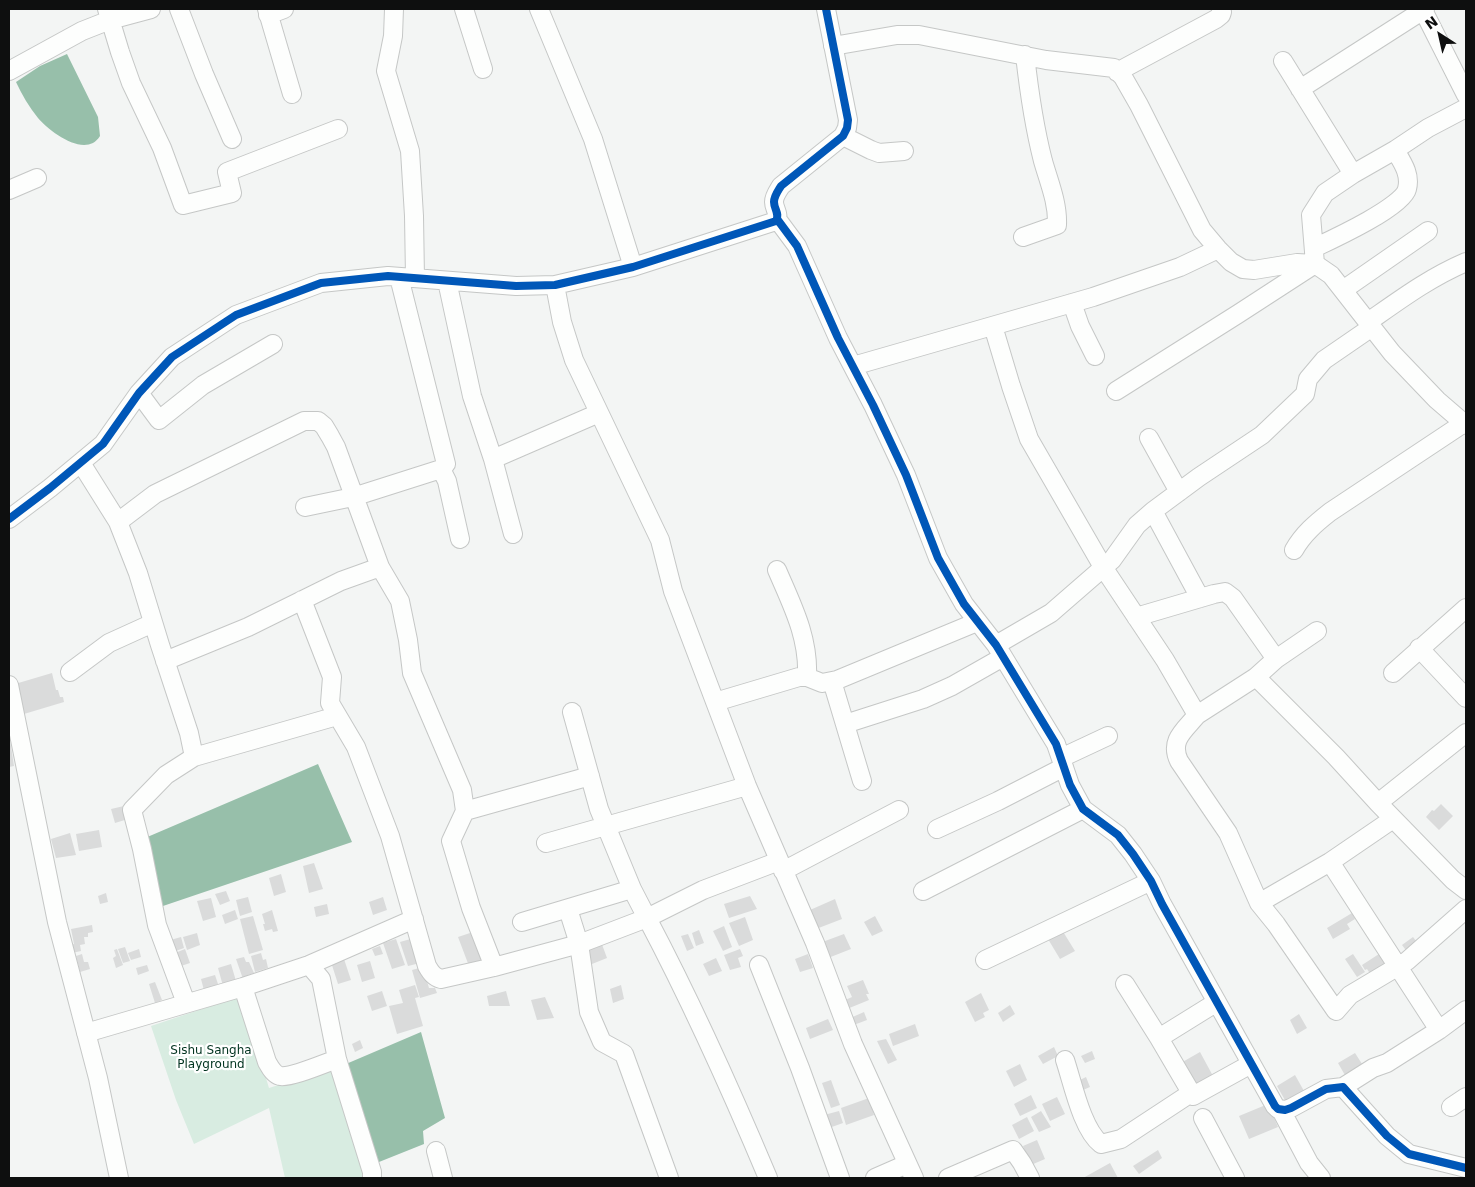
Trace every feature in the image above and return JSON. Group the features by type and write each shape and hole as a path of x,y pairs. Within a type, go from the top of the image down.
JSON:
{"street":[{"path":"9,71 82,31 108,14 151,9"},
{"path":"179,9 232,139"},
{"path":"306,507 353,497 441,469 446,464 407,278 414,216 410,151 386,71 393,36 394,9"},
{"path":"464,9 483,69"},
{"path":"539,9 593,139 633,267"},
{"path":"826,9 848,120 847,128 843,136 780,186 774,202 777,219 797,246 838,338 874,405 906,475 938,558 964,604 1000,651 1056,744 1070,784 1083,809 1118,835 1151,881 1275,1106 1281,1110 1309,1163 1321,1178"},
{"path":"1117,72 1216,19 1221,15 1221,9"},
{"path":"1294,550 1300,539 1312,526 1330,512 1465,424 1430,393 1392,353 1332,274 1314,256 1311,215 1325,194 1353,174 1465,107 1424,9 1300,89"},
{"path":"273,11 292,94"},
{"path":"108,14 132,83 162,148 184,205 232,193 227,172 338,129"},
{"path":"833,46 897,34 919,35 1046,60 1114,68 1123,77 1139,105 1202,230 1231,262 1242,269 1254,270 1297,263 1314,256"},
{"path":"1023,237 1057,224 1058,212 1036,131 1025,55"},
{"path":"1283,61 1353,174"},
{"path":"843,136 879,153 904,151"},
{"path":"1116,391 1353,229 1398,202 1407,190 1408,173 1395,150"},
{"path":"9,190 37,178"},
{"path":"9,519 103,444 139,393 172,357 236,315 321,283 388,276 516,286 555,285 633,267 773,222 777,219"},
{"path":"1343,290 1428,232"},
{"path":"853,366 1093,297 1180,266 1218,249"},
{"path":"845,724 923,699 952,686 1000,651 1051,612 1112,560 1137,525 1153,511 1262,435 1305,394 1308,380 1324,360 1423,284 1443,272 1466,262"},
{"path":"446,281 472,396 493,460 513,534"},
{"path":"555,285 562,322 574,360 660,540 673,591 747,786 814,943 853,1044 910,1171 875,1178"},
{"path":"1072,303 1080,326 1095,356"},
{"path":"993,326 1029,439 1103,568 1165,660 1197,715"},
{"path":"139,393 159,420 203,385 274,344"},
{"path":"493,460 599,413"},
{"path":"118,522 155,494 304,420 318,421 324,426 336,447 380,567 400,601 412,673 462,790 465,812 451,841 471,908 494,967"},
{"path":"1149,438 1179,492"},
{"path":"81,462 118,522 138,573 165,661 190,733 194,757"},
{"path":"441,469 447,481 460,539"},
{"path":"1153,511 1200,598"},
{"path":"165,661 248,627 341,581 380,567"},
{"path":"777,570 804,638 808,661 807,677"},
{"path":"1136,617 1225,592 1234,598 1276,659"},
{"path":"302,600 332,677 330,703 356,747 390,836 427,966 435,977 441,979 494,967 579,944 647,918 703,890 781,866 899,810"},
{"path":"1393,672 1466,608"},
{"path":"70,672 109,644 153,622"},
{"path":"715,702 798,677 807,677 822,683 832,681 977,622"},
{"path":"1317,631 1276,659 1256,677 1197,715 1179,736 1175,746 1175,753 1179,761 1228,833 1259,903 1276,924 1336,1011 1350,995 1407,961 1466,909"},
{"path":"1420,648 1466,698"},
{"path":"1256,677 1336,757 1378,804 1453,880 1466,890"},
{"path":"832,681 862,781"},
{"path":"9,685 57,922 98,1078 119,1178"},
{"path":"572,712 599,809 632,889 686,995 768,1178"},
{"path":"186,1003 157,925 132,810 166,775 194,757 337,716"},
{"path":"1378,804 1466,733"},
{"path":"937,830 998,801 1108,736"},
{"path":"465,812 590,776"},
{"path":"546,843 747,786"},
{"path":"923,892 1083,809"},
{"path":"1259,903 1330,862 1394,819"},
{"path":"1330,862 1439,1030"},
{"path":"985,960 1151,881"},
{"path":"522,922 632,889"},
{"path":"568,909 579,944 589,1012 602,1042 624,1054 669,1178"},
{"path":"86,1033 243,987 309,965 414,920"},
{"path":"309,965 320,979 337,1059 372,1172 372,1178"},
{"path":"760,965 840,1178"},
{"path":"1125,984 1160,1038 1193,1096 1251,1064"},
{"path":"243,987 267,1062 272,1072 279,1076 290,1075 337,1059"},
{"path":"1160,1038 1217,1002"},
{"path":"1281,1110 1291,1108 1326,1090 1343,1087 1373,1068 1387,1063 1439,1030 1466,1010"},
{"path":"1065,1060 1086,1123 1094,1138 1101,1144 1121,1139 1191,1093"},
{"path":"1343,1087 1387,1136 1409,1154 1466,1168"},
{"path":"1451,1107 1466,1097"},
{"path":"1203,1118 1235,1178"},
{"path":"948,1178 1013,1150 1030,1178"},
{"path":"436,1151 443,1178"}],"green space":[{"name":"Sishu Sangha Playground","path":"241,996 269,1088 335,1067 368,1178 285,1178 269,1108 194,1144 176,1100 151,1026"}],"shaded area":[{"path":"67,54 98,117 100,136 94,142 86,145 68,141 44,124 23,96 16,82 40,66"},
{"path":"318,764 352,842 163,906 145,838"},
{"path":"421,1032 445,1118 423,1131 424,1144 374,1164 346,1064"}],"building":[{"path":"52,673 56,690 58,690 60,697 63,697 64,702 24,714 15,684"},
{"path":"9,740 14,766 9,767"},
{"path":"1441,804 1453,816 1439,830 1426,817"},
{"path":"124,806 128,819 115,823 111,809"},
{"path":"99,830 102,847 79,851 76,834"},
{"path":"70,833 76,855 56,858 51,839"},
{"path":"314,863 323,889 309,893 303,866"},
{"path":"281,874 286,892 274,896 269,878"},
{"path":"226,891 230,901 220,905 215,894"},
{"path":"106,893 108,902 100,904 98,896"},
{"path":"750,896 757,909 729,918 724,904"},
{"path":"248,897 252,912 240,916 236,900"},
{"path":"383,897 387,910 373,915 369,902"},
{"path":"211,898 216,917 203,921 197,901"},
{"path":"835,899 842,919 816,929 810,910"},
{"path":"327,904 329,914 316,917 314,907"},
{"path":"235,910 238,919 225,924 222,915"},
{"path":"272,910 278,931 273,932 272,929 265,931 262,914"},
{"path":"1352,913 1355,919 1347,924 1350,929 1333,939 1327,928"},
{"path":"253,916 263,950 249,954 240,919"},
{"path":"875,916 883,931 872,936 864,922"},
{"path":"745,917 753,940 739,946 729,923"},
{"path":"92,925 93,932 88,933 88,937 84,937 85,944 80,945 81,951 72,953 70,945 74,944 71,929"},
{"path":"724,926 732,947 723,951 713,931"},
{"path":"699,930 704,943 696,946 692,933"},
{"path":"1062,930 1075,951 1060,959 1048,939"},
{"path":"473,932 482,961 469,966 458,937"},
{"path":"197,933 200,945 187,950 183,937"},
{"path":"688,934 694,948 687,951 681,936"},
{"path":"844,934 851,949 823,960 817,944"},
{"path":"181,937 184,948 170,953 167,941"},
{"path":"1413,937 1419,945 1408,953 1402,945"},
{"path":"414,938 420,963 408,966 400,942"},
{"path":"396,939 405,965 392,969 383,943"},
{"path":"600,939 607,958 587,966 582,952 591,949 590,947"},
{"path":"380,946 383,954 375,956 372,949"},
{"path":"125,947 130,961 123,963 118,949"},
{"path":"117,949 123,965 116,968 113,958 116,956 114,950"},
{"path":"139,949 141,957 131,960 128,953"},
{"path":"185,949 190,963 175,968 170,955"},
{"path":"740,949 743,956 738,958 741,967 730,970 724,955"},
{"path":"261,953 263,960 266,959 268,968 255,972 251,956"},
{"path":"82,954 84,962 88,962 90,969 80,972 76,956"},
{"path":"808,954 813,968 800,972 795,959"},
{"path":"1353,954 1365,972 1357,977 1345,959"},
{"path":"1379,954 1386,965 1371,975 1362,965"},
{"path":"343,956 351,980 338,984 331,962"},
{"path":"244,957 246,962 249,962 254,973 248,975 248,978 243,979 236,959"},
{"path":"716,958 722,971 709,976 703,964"},
{"path":"370,961 375,978 362,982 357,965"},
{"path":"231,964 236,981 223,986 218,968"},
{"path":"147,965 149,971 138,975 136,968"},
{"path":"423,967 429,988 435,988 437,993 420,998 412,970"},
{"path":"215,975 218,984 216,985 217,990 205,994 201,979"},
{"path":"863,980 869,994 866,994 869,1000 847,1009 843,1001 852,997 847,986"},
{"path":"155,982 162,1000 155,1003 149,984"},
{"path":"415,985 419,997 415,998 423,1026 397,1034 389,1006 403,1003 399,990"},
{"path":"621,985 624,999 613,1003 610,989"},
{"path":"382,991 387,1006 372,1011 367,996"},
{"path":"506,991 510,1006 489,1006 487,996"},
{"path":"981,993 989,1010 983,1013 985,1017 975,1022 965,1002"},
{"path":"545,997 554,1018 537,1020 531,1000"},
{"path":"1010,1005 1015,1014 1003,1022 998,1013"},
{"path":"864,1012 867,1020 851,1026 848,1019"},
{"path":"1299,1014 1307,1028 1297,1034 1290,1020"},
{"path":"828,1019 833,1030 810,1039 806,1028"},
{"path":"915,1024 919,1036 893,1046 889,1034"},
{"path":"886,1039 897,1060 888,1064 877,1041"},
{"path":"360,1040 363,1048 355,1052 352,1044"},
{"path":"1054,1047 1058,1056 1043,1064 1038,1056"},
{"path":"1092,1051 1095,1059 1085,1063 1081,1056"},
{"path":"1200,1052 1213,1076 1193,1088 1179,1064"},
{"path":"1355,1053 1364,1067 1346,1077 1338,1063"},
{"path":"1020,1064 1027,1080 1014,1087 1006,1071"},
{"path":"1295,1075 1304,1091 1286,1102 1277,1086"},
{"path":"1086,1077 1090,1087 1083,1090 1078,1081"},
{"path":"831,1080 840,1105 831,1108 822,1083"},
{"path":"1031,1095 1037,1108 1020,1116 1014,1104"},
{"path":"1057,1097 1065,1114 1050,1121 1042,1104"},
{"path":"869,1098 874,1115 846,1125 841,1108"},
{"path":"1268,1104 1278,1127 1249,1139 1239,1116"},
{"path":"839,1111 843,1123 829,1128 824,1115"},
{"path":"1041,1111 1051,1127 1039,1132 1031,1117"},
{"path":"1027,1117 1034,1131 1019,1139 1012,1125"},
{"path":"1037,1140 1045,1159 1031,1165 1023,1146"},
{"path":"1158,1150 1162,1158 1139,1174 1133,1166"},
{"path":"1110,1163 1118,1178 1083,1178"}],"cycle path":[{"path":"9,519 103,444 139,393 172,357 236,315 321,283 388,276 516,286 555,285 633,267 776,221 774,200 781,186 843,136 847,128 848,120 826,9"},
{"path":"777,219 797,246 838,338 873,405 906,475 938,558 964,604 996,645 1056,744 1070,785 1083,809 1118,835 1151,881 1275,1106 1278,1109 1285,1110 1326,1089 1343,1087 1387,1136 1409,1154 1466,1168"}]}
